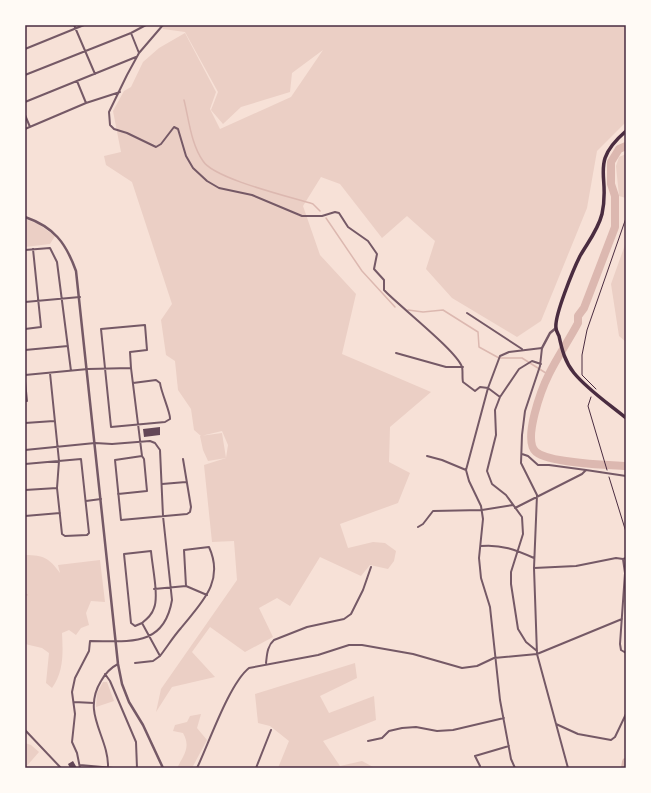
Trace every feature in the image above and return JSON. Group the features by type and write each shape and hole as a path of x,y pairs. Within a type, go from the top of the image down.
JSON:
{"main road":[{"path":"626,131 608,151 602,163 604,196 602,213 596,231 580,257 557,316 556,328 564,356 573,372 594,392 626,418"}],"street":[{"path":"74,25 95,74"},
{"path":"25,49 84,25"},
{"path":"25,76 131,33 146,25"},
{"path":"163,25 139,53 110,112 110,125 114,130 127,133 156,147 162,144 174,127 178,129 186,156 193,168 207,181 219,188 247,193 302,216 322,216 335,212 339,213 348,227 368,241 377,254 374,269 384,280 384,290 397,304 447,347 463,367 463,382 475,391 480,386 488,388 500,397"},
{"path":"131,33 139,53"},
{"path":"25,102 137,57"},
{"path":"77,81 86,103"},
{"path":"25,129 86,103 120,92"},
{"path":"25,115 30,127"},
{"path":"25,217 48,227 64,244 76,271 88,369 118,664 122,684 128,702 143,725 163,768"},
{"path":"25,250 50,248 59,268 71,371"},
{"path":"25,329 41,327 32,249"},
{"path":"25,302 80,297"},
{"path":"467,312 522,349"},
{"path":"118,494 147,491 144,459 142,456 139,425 133,383 131,368 130,352 147,350 145,325 101,329 111,427 139,425 165,422 170,419 171,415 162,395 160,383 156,380 133,383"},
{"path":"556,328 550,333 542,348 541,365 525,410 521,444 521,463 537,495 534,558 537,652 568,768"},
{"path":"25,350 68,346"},
{"path":"515,768 509,746 494,658 490,607 481,578 479,558 481,546 482,510 468,481 466,470 488,388 500,356 508,352 522,349 542,348"},
{"path":"396,353 446,367 463,367"},
{"path":"537,652 522,636 517,624 511,572 519,551 524,525 522,517 506,495 492,484 487,471 496,435 495,410 500,397 519,369 532,361 541,365"},
{"path":"25,375 88,369 131,368"},
{"path":"25,464 59,461 81,459 89,533 87,535 65,536 62,534 57,488 59,461 50,373"},
{"path":"25,381 27,401 25,401"},
{"path":"25,423 54,421"},
{"path":"25,450 95,442 112,444 140,441 150,441 156,443 160,450 163,516 171,587 170,611 164,623 149,636 141,640 90,640 89,652 75,678 72,692 75,721 72,733 72,742 80,766 113,768"},
{"path":"522,454 538,465 549,465 626,476"},
{"path":"142,456 115,460 121,520 187,514 190,512 183,459"},
{"path":"427,456 442,460 466,470"},
{"path":"515,508 586,470"},
{"path":"162,484 186,482"},
{"path":"25,490 57,488"},
{"path":"86,501 101,499"},
{"path":"418,527 423,524 433,511 482,510 513,505"},
{"path":"25,516 60,513"},
{"path":"481,546 496,545 519,551 534,558"},
{"path":"135,663 153,661 160,656 200,608 208,594 215,570 213,556 209,547 184,550 186,586"},
{"path":"150,551 155,607 150,616 142,623 135,626 131,624 124,554 150,551"},
{"path":"534,568 576,566 616,558 623,560 626,558"},
{"path":"623,560 626,573 620,644 621,650 626,653"},
{"path":"266,664 270,643 274,640 307,628 344,619 351,614 363,590 371,567"},
{"path":"154,589 186,586 208,594"},
{"path":"197,768 231,692 242,673 249,668 318,655 349,645 362,645 413,654 462,668 477,666 494,658 537,652 622,619"},
{"path":"142,623 160,656"},
{"path":"108,768 107,751 94,719 94,703 97,687 105,674 112,667 118,664"},
{"path":"105,674 110,681 136,742 137,768"},
{"path":"74,702 94,703"},
{"path":"556,724 578,734 611,740 615,737 626,714"},
{"path":"368,741 382,738 389,731 403,728 416,727 437,731 453,730 504,718"},
{"path":"25,730 61,768"},
{"path":"256,768 271,730"},
{"path":"480,766 475,756 509,746"}],"path":[{"path":"626,218 585,339 582,355 582,375 597,389 594,392 588,406 626,532"}],"shaded area":[{"path":"162,25 626,25 626,122 597,151 587,208 541,321 517,337 452,298 426,269 435,241 407,216 382,238 340,184 321,177 303,206 320,255 356,294 342,354 431,392 390,427 389,462 410,473 398,503 340,524 348,548 373,542 385,543 396,551 394,561 388,569 370,565 361,576 320,557 290,606 277,598 259,608 273,637 245,652 210,627 192,652 215,677 172,687 156,712 161,689 237,580 234,541 212,542 204,465 226,458 228,445 222,431 201,436 194,430 191,409 178,390 175,361 166,355 161,320 172,304 132,182 106,165 104,156 121,152 113,111 124,91 131,87 143,62 159,48 185,33 216,92 210,109 220,129 291,97 323,50 292,73 290,92 241,107 223,124 211,110 218,92 185,32 163,29"},
{"path":"626,154 626,198 619,196 616,166 619,157"},
{"path":"25,219 38,224 55,236 50,244 25,247"},
{"path":"626,242 626,342 619,336 611,284"},
{"path":"222,433 226,458 208,461 203,450 200,436"},
{"path":"25,555 46,558 60,573 58,565 100,560 105,602 91,601 86,613 89,625 81,628 76,635 69,630 62,633 61,668 52,688 46,683 49,653 42,648 25,644"},
{"path":"355,663 357,678 320,696 329,713 374,696 376,720 323,741 340,766 362,761 375,768 278,768 289,741 270,726 258,723 255,694"},
{"path":"103,682 107,682 114,701 96,707 97,693"},
{"path":"201,714 197,728 207,740 192,768 177,768 186,751 186,743 183,733 173,731 175,725 187,722 190,716"},
{"path":"25,743 31,745 39,752 25,768"}],"building":[{"path":"160,427 160,435 144,437 143,429"},
{"path":"73,761 77,768 70,768 68,764"}],"waterway":[{"path":"184,100 196,147 203,161 210,168 237,181 254,187 313,204 320,211"},
{"path":"626,146 619,149 611,162 611,184 615,196 615,227 584,308 578,316 578,323 552,367 542,390 532,426 531,437 532,446 536,452 543,456 579,463 626,466"},
{"path":"326,218 362,271 395,307"},
{"path":"408,310 423,312 443,310 478,332 479,347 499,358 522,358 549,375"},
{"path":"625,768 626,762"}]}
